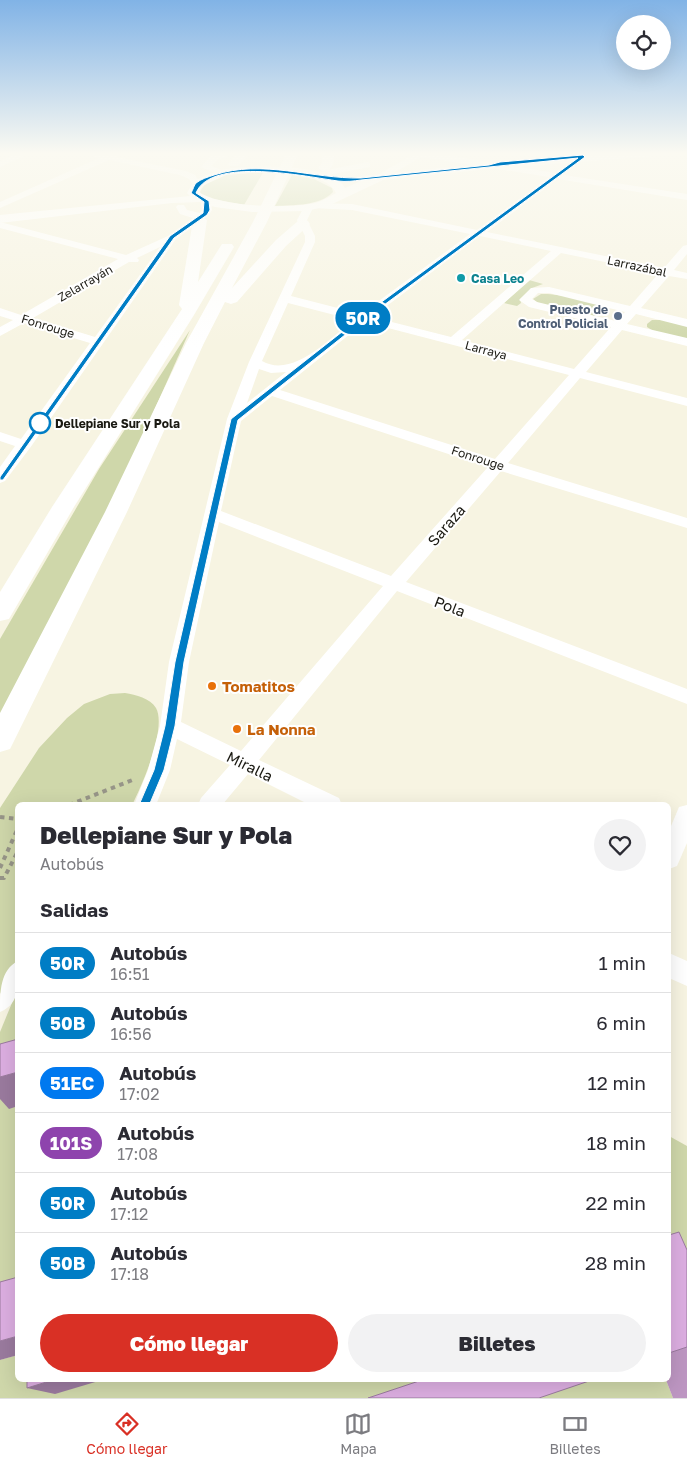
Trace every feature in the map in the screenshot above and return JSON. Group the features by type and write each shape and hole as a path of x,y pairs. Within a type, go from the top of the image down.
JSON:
{"highway":[{"path":"0,742 116,512 196,343 252,217"},
{"path":"0,613 63,507 186,316 253,217"},
{"path":"186,316 201,218"},
{"path":"196,343 241,286 281,243 303,224"}],"main road":[{"path":"0,219 16,217"}],"street":[{"path":"146,802 159,770 170,726 175,682 234,419 255,362 310,242 310,236 303,224 302,217"},
{"name":"Larrazábal","path":"402,217 687,276"},
{"path":"234,419 363,318 500,217"},
{"name":"Zelarrayán","path":"0,332 128,258 172,237 201,218"},
{"path":"0,225 151,265"},
{"path":"0,478 172,237"},
{"name":"Saraza","path":"211,802 394,584 687,248"},
{"path":"454,341 559,250"},
{"path":"687,323 549,290 535,290 525,300 533,305 687,342"},
{"name":"Larraya","path":"284,298 687,402"},
{"name":"Fonrouge","path":"0,312 96,341"},
{"path":"255,362 259,365 275,369 302,365"},
{"name":"Fonrouge","path":"270,391 498,465 687,522"},
{"path":"0,436 25,445"},
{"name":"Pola","path":"214,514 687,697"},
{"name":"Miralla","path":"170,726 243,764 325,802"},
{"path":"671,854 687,814"},
{"path":"671,966 687,974"},
{"path":"0,999 15,977"}],"path":[{"path":"77,802 159,770"},
{"path":"0,817 15,819"},
{"path":"0,868 15,835"},
{"path":"2,878 15,856"}],"green space":[{"path":"529,280 543,284 532,288 520,299 521,303 517,306 504,303"},
{"path":"541,294 584,300 599,306 605,312 594,316 542,306 533,299"},
{"path":"652,320 665,320 687,326 687,340 655,332 647,327 647,324"},
{"path":"190,330 120,487 0,718 0,639 99,469"},
{"path":"125,693 138,696 146,699 156,708 159,717 156,742 142,785 134,802 15,802 15,969 0,994 0,808 39,748 67,718 84,704 110,694"},
{"path":"15,996 15,1084 10,1108 15,1107 15,1301 0,1305 0,1032"},
{"path":"671,1137 687,1146 687,1296 671,1291"},
{"path":"15,1356 15,1382 421,1382 422,1385 381,1398 0,1398 0,1360"},
{"path":"584,1382 667,1382 673,1398 537,1398"}],"building":[{"path":"15,1040 15,1073 0,1077 0,1044"},
{"path":"679,1232 687,1250 687,1347 671,1352 671,1234"},
{"path":"15,1278 15,1337 0,1341 0,1282"},
{"path":"27,1382 46,1382 27,1388"},
{"path":"416,1382 586,1382 539,1398 368,1398"}],"bus line":[{"name":"50R","path":"0,478 172,237 202,217"},
{"name":"50R","path":"146,802 159,770 170,726 179,662 234,419 363,318 500,217"}],"place":[{"name":"Casa Leo","path":"461,278"},
{"name":"Puesto de Control Policial","path":"618,316"},
{"name":"Dellepiane Sur y Pola","path":"40,423"},
{"name":"Tomatitos","path":"212,686"},
{"name":"La Nonna","path":"237,729"}]}
